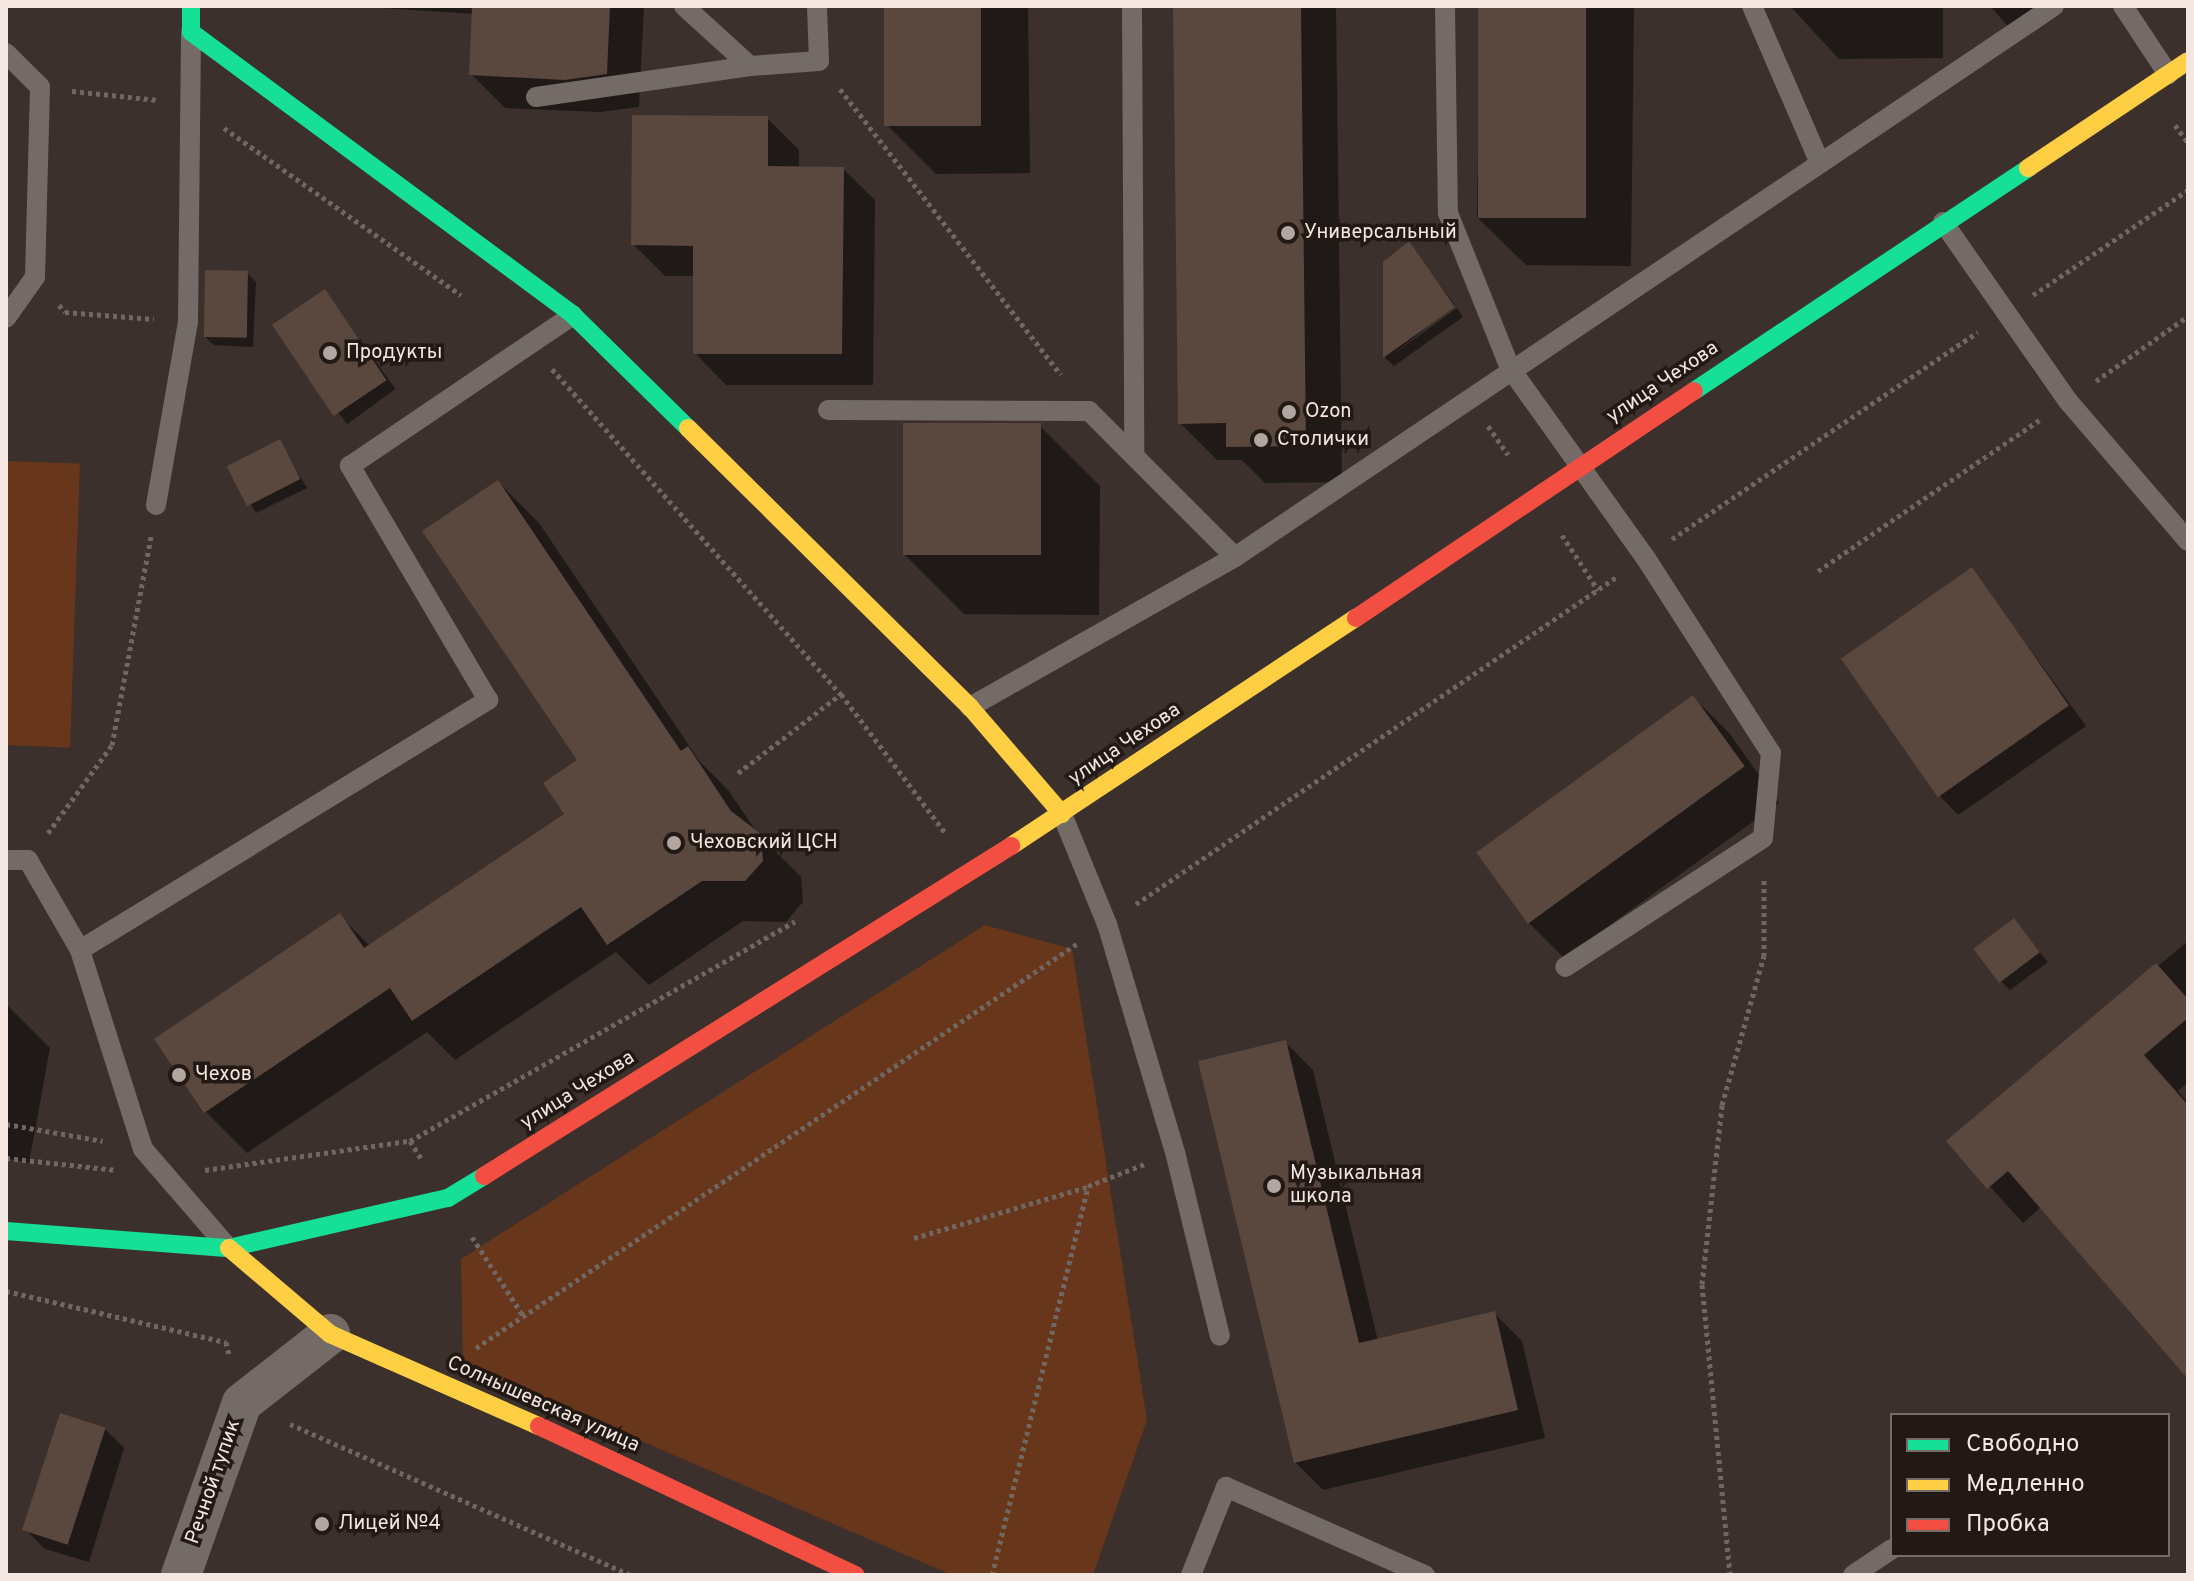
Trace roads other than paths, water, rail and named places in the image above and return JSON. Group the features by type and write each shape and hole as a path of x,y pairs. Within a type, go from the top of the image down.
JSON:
{"main road":[{"path":"191,6 191,32 573,315 970,707 1062,814"},
{"name":"улица Чехова","path":"6,1231 229,1248 448,1198 1062,814 1579,465 2188,61"},
{"name":"Солнышевская улица","path":"229,1248 330,1334 856,1575"}],"street":[{"name":"Речной тупик","path":"181,1575 242,1403 330,1334"}],"lane":[{"path":"684,6 750,66"},
{"path":"536,97 750,66 819,61 817,6"},
{"path":"1132,6 1134,456"},
{"path":"1445,6 1448,213 1510,368 1645,557 1771,753 1763,838 1565,967"},
{"path":"1752,6 1820,163"},
{"path":"970,707 1235,557 1510,368 2054,6"},
{"path":"2123,6 2168,74"},
{"path":"156,505 188,322 191,32"},
{"path":"6,53 40,87 35,277 6,318"},
{"path":"1943,222 2068,401 2188,541"},
{"path":"80,950 488,700 350,466 573,315"},
{"path":"828,410 1089,411 1235,557"},
{"path":"1062,814 1107,924 1175,1152 1220,1336"},
{"path":"6,860 28,860 80,950 143,1149 229,1248"},
{"path":"1191,1575 1226,1487 1425,1575"},
{"path":"1853,1575 1890,1550"}],"place":[{"name":"Универсальный","path":"1288,233"},
{"name":"Продукты","path":"330,353"},
{"name":"Ozon","path":"1289,412"},
{"name":"Столички","path":"1261,440"},
{"name":"Чеховский ЦСН","path":"674,843"},
{"name":"Чехов","path":"179,1075"},
{"name":"Музыкальная школа","path":"1274,1186"},
{"name":"Лицей №4","path":"322,1524"}]}
